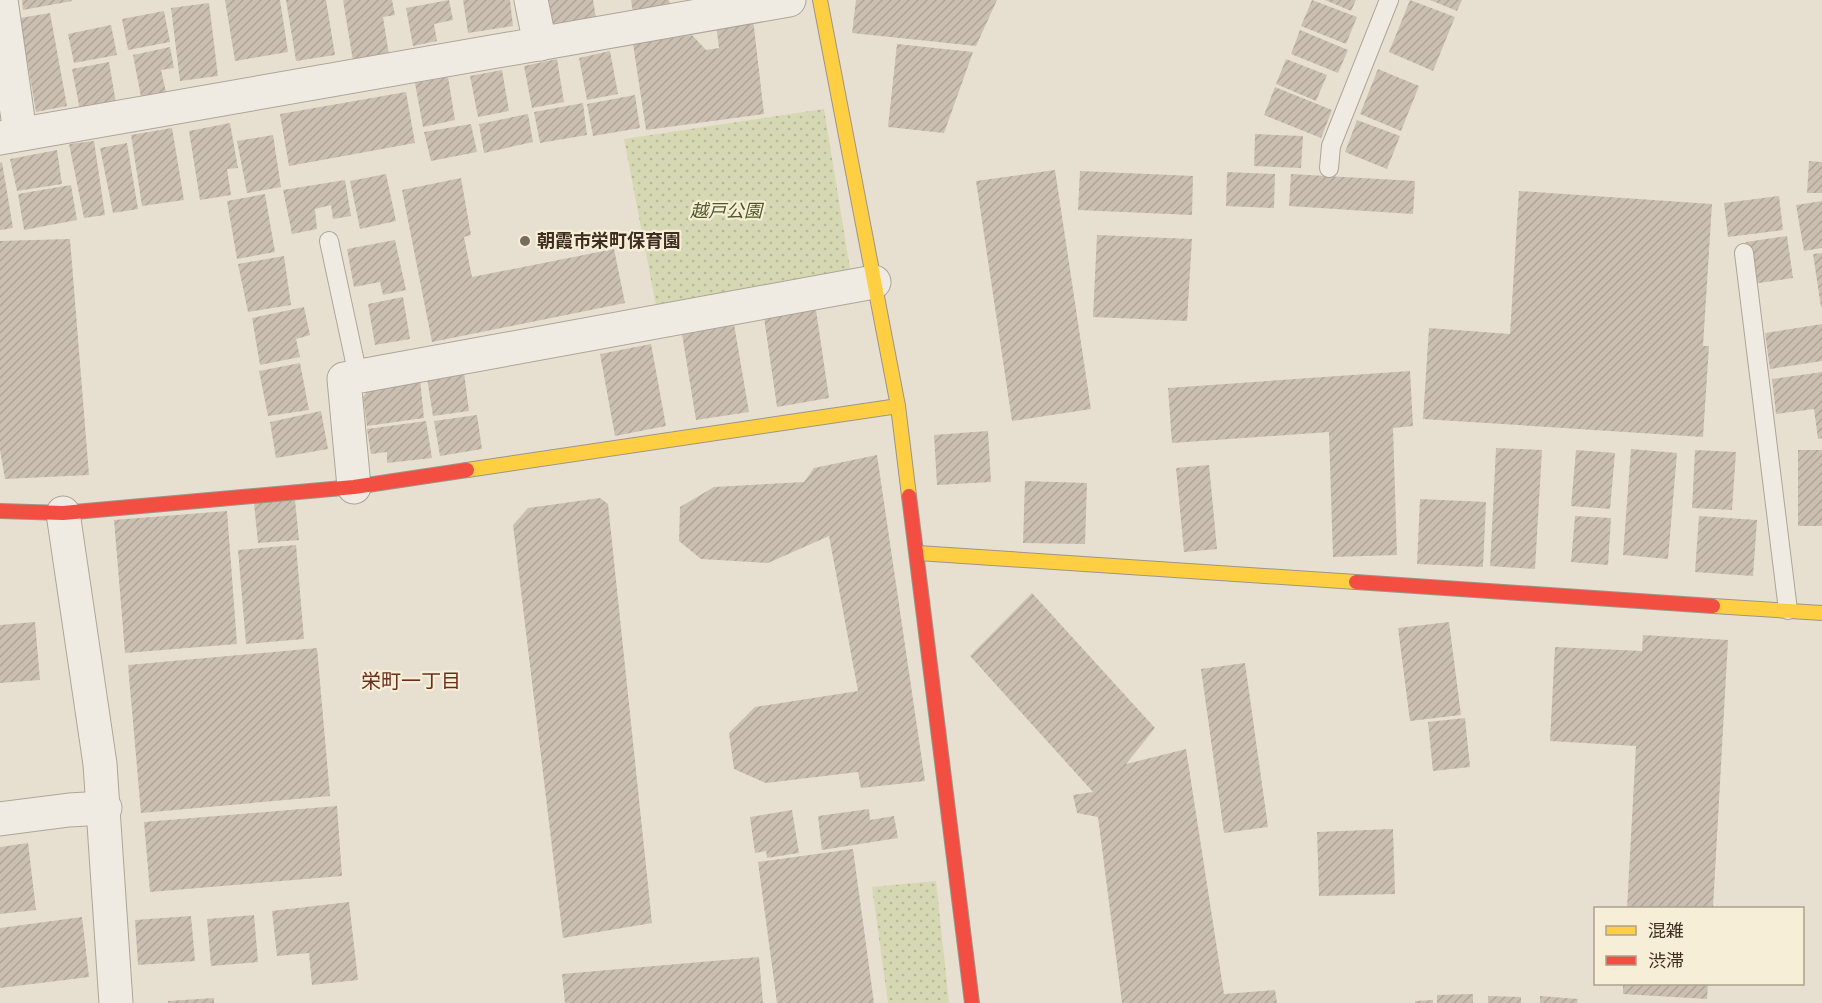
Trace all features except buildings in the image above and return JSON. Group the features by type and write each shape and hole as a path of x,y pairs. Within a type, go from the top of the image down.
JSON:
{"street":[{"path":"1,0 10,136 789,0"},
{"path":"531,0 540,44"},
{"path":"820,0 898,406 972,1003"},
{"path":"354,487 344,379 874,282"},
{"path":"0,511 63,513 354,487 898,406"},
{"path":"63,513 105,808 116,1003"},
{"path":"918,553 1822,613"},
{"path":"0,819 105,808"}],"lane":[{"path":"1329,168 1331,146 1389,0"},
{"path":"329,241 358,376"},
{"path":"1744,253 1788,610"}],"green space":[{"name":"越戸公園","path":"824,109 851,275 657,311 624,139"},
{"path":"936,881 949,1003 888,1003 872,887"}],"traffic: slow":[{"path":"820,0 898,406 909,496"},
{"path":"467,470 898,406"},
{"path":"918,553 1356,582"},
{"path":"1713,606 1822,613"}],"traffic: jam":[{"path":"0,511 63,513 354,487 467,470"},
{"path":"909,496 972,1003"},
{"path":"1356,582 1713,606"}],"place":[{"name":"朝霞市栄町保育園","path":"525,241"}],"district":[{"name":"栄町一丁目","path":"411,681"}]}
